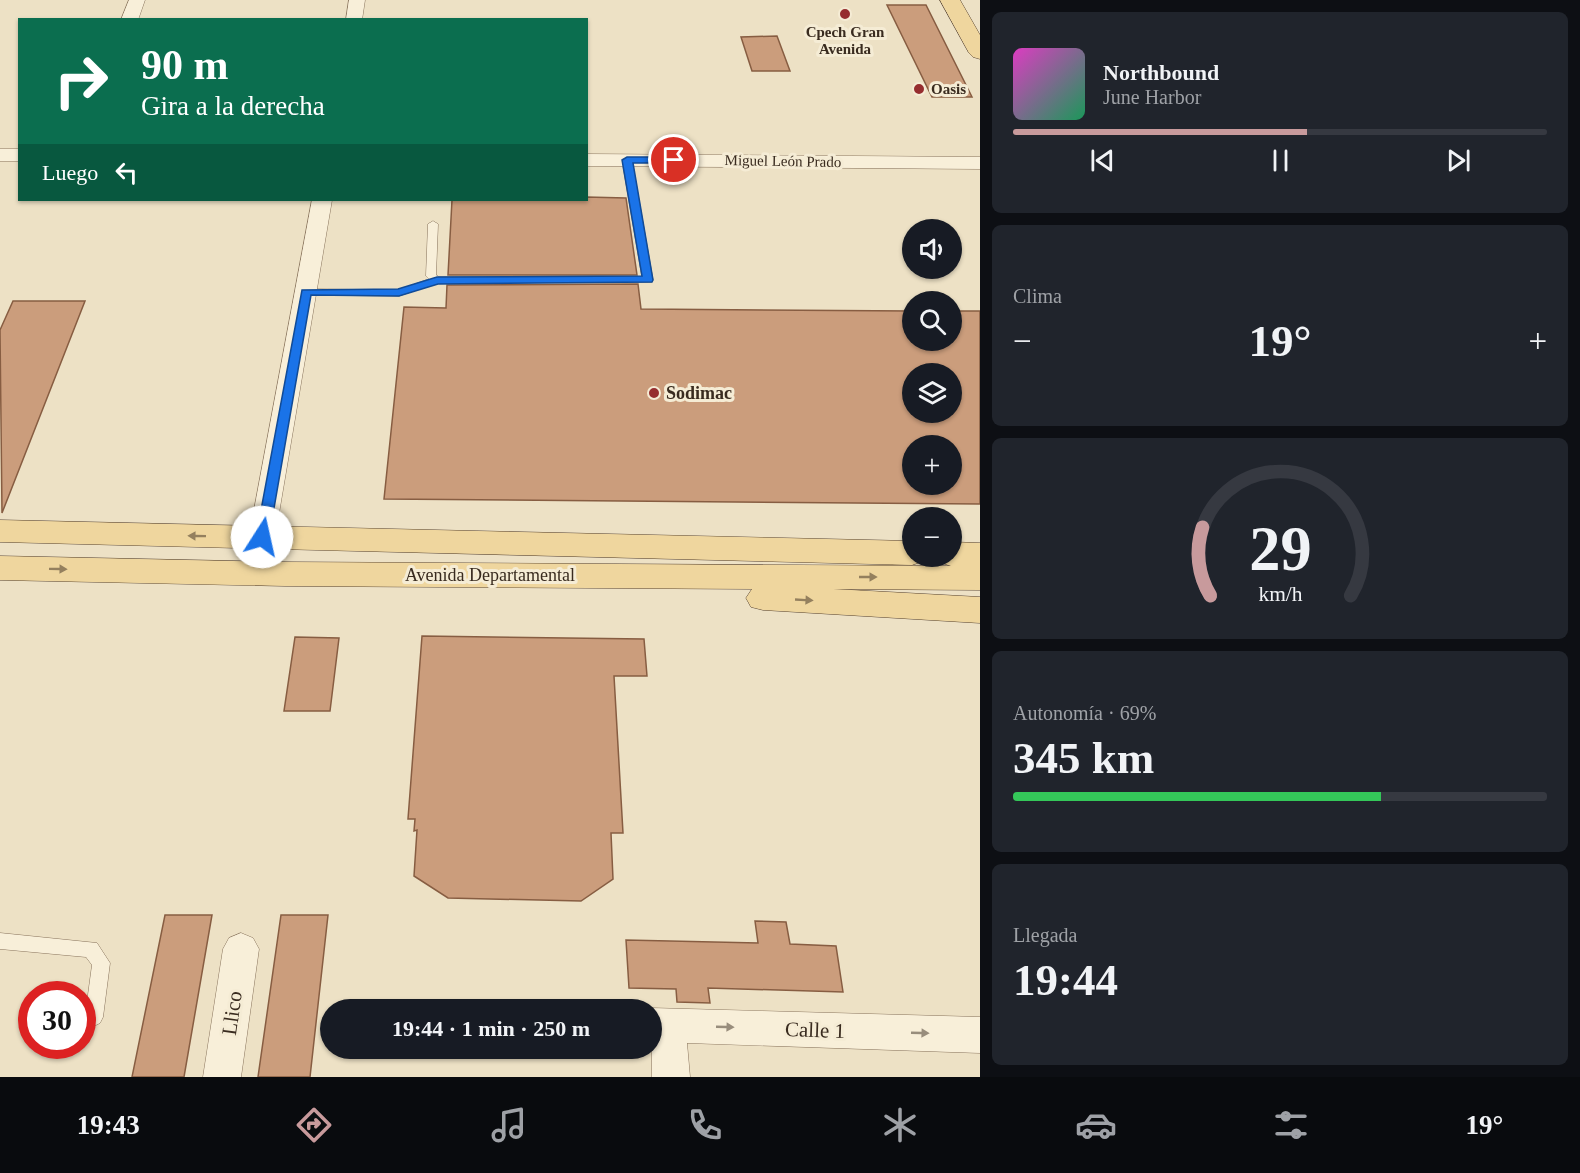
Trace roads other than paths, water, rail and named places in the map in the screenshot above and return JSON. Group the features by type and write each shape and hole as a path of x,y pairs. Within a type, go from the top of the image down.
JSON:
{"main road":[{"path":"950,0 980,53"},
{"path":"318,539 407,530 489,526 902,532"},
{"name":"Avenida Departamental","path":"0,531 902,553"},
{"path":"962,533 980,534"},
{"path":"962,554 980,555"},
{"name":"Avenida Departamental","path":"0,568 285,574 980,578"},
{"path":"285,574 469,589 717,595 980,610"}],"street":[{"path":"130,18 137,0"},
{"path":"354,18 357,0"},
{"name":"Miguel León Prado","path":"588,159 980,163"},
{"path":"262,537 322,201"},
{"name":"Llico","path":"222,1077 241,949"},
{"name":"Calle 1","path":"662,1025 980,1035"},
{"path":"662,1038 671,1077"}],"lane":[{"path":"306,292 399,293 437,280 648,280 627,160"},
{"path":"433,224 431,276 437,280"},
{"path":"0,941 91,949 101,963 96,1002"}],"place":[{"name":"Cpech Gran Avenida","path":"845,14"},
{"name":"Oasis","path":"919,89"},
{"name":"Sodimac","path":"654,393"}]}
